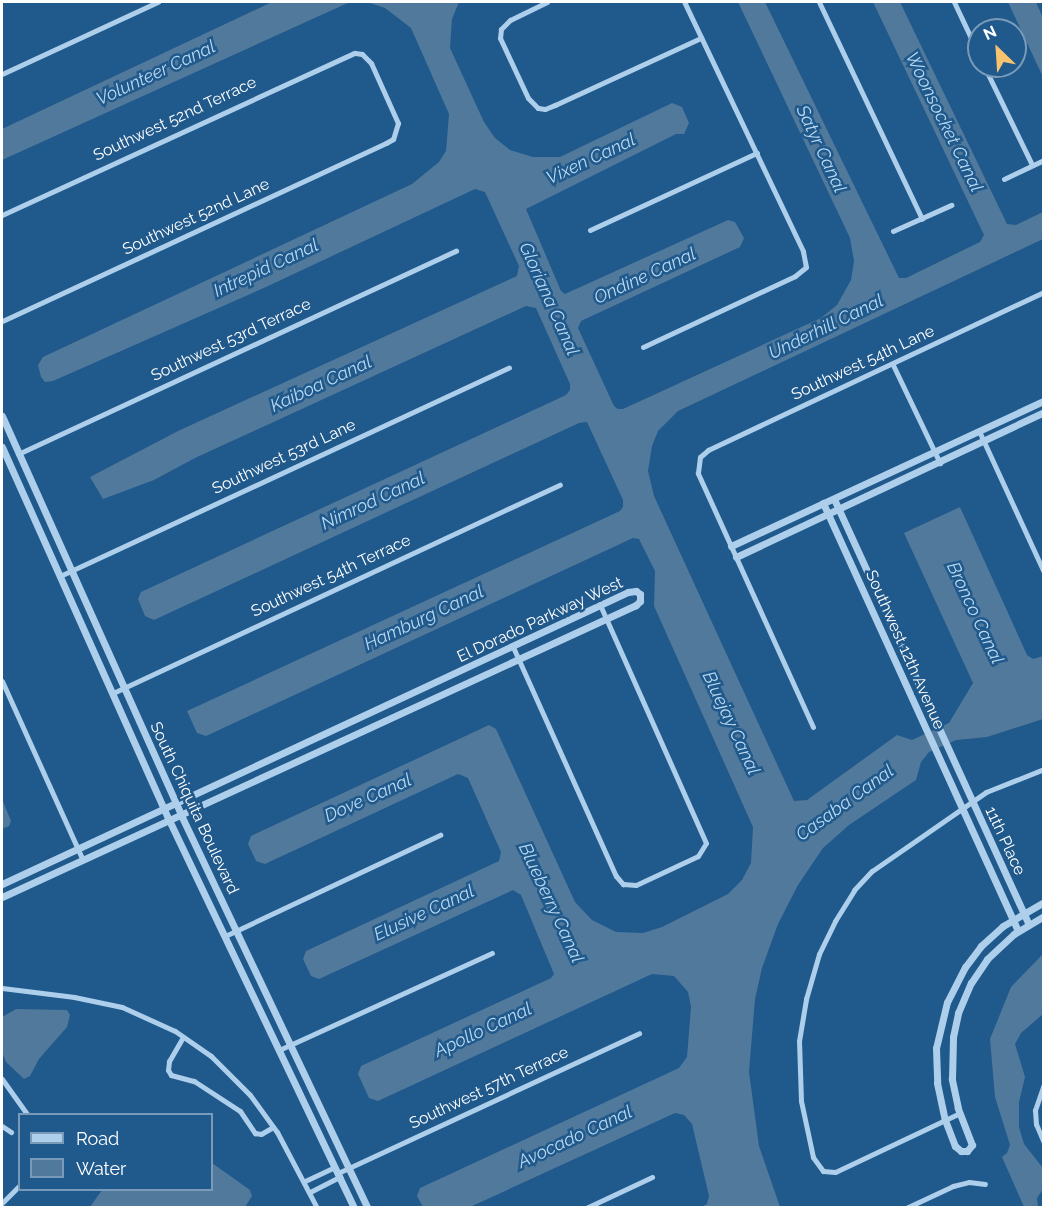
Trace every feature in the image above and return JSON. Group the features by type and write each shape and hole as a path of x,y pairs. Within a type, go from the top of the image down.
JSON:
{"street":[{"path":"2,74 158,2"},
{"path":"547,2 510,20 501,29 500,38 528,98 538,108 545,109 555,105 701,38"},
{"path":"643,347 795,276 806,267 804,251 684,2"},
{"path":"819,2 922,219"},
{"path":"954,2 967,30"},
{"name":"Southwest 52nd Lane","path":"2,321 386,143 397,132 398,123 371,63 362,54"},
{"name":"Southwest 52nd Terrace","path":"2,215 344,56 362,54"},
{"path":"990,78 1032,165"},
{"path":"590,230 757,153"},
{"path":"1004,179 1044,160"},
{"path":"893,231 951,205"},
{"name":"Southwest 53rd Terrace","path":"18,454 456,251"},
{"name":"Southwest 54th Lane","path":"731,546 698,473 697,462 708,450 893,365 1044,292"},
{"path":"893,365 940,463"},
{"name":"Southwest 53rd Lane","path":"60,576 509,368"},
{"path":"813,727 731,546 1044,401"},
{"path":"736,557 940,463 1044,412"},
{"name":"South Chiquita Boulevard","path":"2,416 181,815 368,1208"},
{"path":"979,431 1044,572"},
{"name":"South Chiquita Boulevard","path":"2,447 169,820 354,1208"},
{"name":"Southwest 54th Terrace","path":"112,693 560,485"},
{"name":"Southwest 12th Avenue","path":"834,499 971,801"},
{"name":"Southwest 12th Avenue","path":"824,503 961,808"},
{"name":"El Dorado Parkway West","path":"2,884 632,591 640,594 640,601 636,605 2,897"},
{"path":"513,647 619,880 628,886 636,885 667,871 698,856 705,847 705,838 601,607"},
{"path":"2,681 83,860"},
{"path":"343,726 348,737"},
{"path":"960,1113 836,1172 823,1171 813,1157 807,1138 801,1101 798,1063 806,999 819,954 839,913 860,883 885,861 971,801 1010,780 1044,769"},
{"name":"11th Place","path":"971,801 1029,924"},
{"name":"11th Place","path":"961,808 1018,931"},
{"path":"225,936 440,836"},
{"path":"1044,902 1012,919 990,937 972,956 947,1002 941,1022 936,1059 938,1092 955,1146 961,1151 967,1151 972,1141 960,1113 951,1069 953,1037 958,1012 982,967 1018,931 1044,916"},
{"path":"279,1050 492,952"},
{"path":"2,988 74,997 122,1008 183,1037 212,1057 250,1095 273,1127 318,1208"},
{"name":"Southwest 57th Terrace","path":"337,1172 639,1033"},
{"path":"183,1037 169,1061 169,1073 175,1077 194,1081 240,1111 255,1133 261,1134 273,1127"},
{"path":"2,1079 26,1113"},
{"path":"1044,1084 1035,1110 1036,1124 1044,1143"},
{"path":"2,1126 11,1132"},
{"path":"305,1181 337,1172"},
{"path":"310,1192 337,1172"},
{"path":"586,1208 652,1177"},
{"path":"906,1208 953,1186 969,1182 985,1184"},
{"path":"2,1203 18,1187"}],"water":[{"name":"Volunteer Canal","path":"272,2 350,2 2,160 2,129"},
{"path":"367,2 459,2 452,19 450,48 484,122 495,138 510,150 533,157 560,157 672,103 682,107 689,123 684,134 676,134 526,209 561,291 565,294 728,220 735,222 744,238 740,247 581,321 578,328 614,406 618,409 623,409 821,318 837,305 851,280 854,261 850,238 738,2 765,2 899,278 906,278 980,242 984,235 873,2 900,2 1007,224 1016,225 1043,212 1043,239 678,411 658,431 652,446 648,471 654,496 794,801 807,800 897,735 912,740 949,723 973,683 904,533 960,507 1027,655 1033,659 1043,656 1043,719 987,737 956,740 929,752 921,762 916,780 849,825 823,848 798,885 778,924 762,968 755,999 749,1072 759,1146 780,1207 701,1207 707,1204 709,1196 692,1124 684,1115 675,1113 470,1207 423,1207 417,1196 420,1188 679,1068 687,1057 691,1007 688,992 674,976 652,974 378,1101 369,1098 358,1074 361,1066 551,978 554,974 521,895 513,890 319,979 311,976 303,959 306,951 499,861 501,852 468,778 458,774 265,864 256,861 248,844 251,836 489,725 496,729 575,902 592,920 616,932 643,933 662,927 728,894 742,880 751,863 753,827 654,606 655,571 639,539 633,538 206,736 197,733 187,711 620,511 623,507 623,500 587,422 579,423 154,620 145,616 138,599 141,592 566,395 570,390 570,384 536,308 526,306 195,458 154,480 103,499 90,477 178,431 517,276 519,266 485,192 475,189 266,287 53,381 45,382 41,377 38,365 43,357 412,184 439,162 446,151 449,114 411,28 385,8"},
{"path":"1008,2 1036,2 1043,18 1043,77 1027,43 1027,18 1015,18"},
{"path":"2,799 11,821 9,826 2,829"},
{"path":"1043,954 1043,1014 1021,1033 1015,1044 1025,1077 1019,1102 1019,1127 1024,1144 1043,1168 1043,1189 1037,1198 1038,1207 1024,1207 1002,1157 1007,1153 1010,1145 995,1097 990,1039 1011,987"},
{"path":"16,1009 67,1010 70,1015 67,1027 39,1059 30,1076 24,1079 6,1062 2,1052 2,1017"},
{"path":"213,1164 250,1190 252,1196 245,1207 90,1207 101,1191 213,1191"}],"water label":[{"name":"Woonsocket Canal","path":"944,122"},
{"name":"Satyr Canal","path":"821,149"},
{"name":"Vixen Canal","path":"591,159"},
{"name":"Intrepid Canal","path":"266,268"},
{"name":"Ondine Canal","path":"645,276"},
{"name":"Gloriana Canal","path":"549,299"},
{"name":"Underhill Canal","path":"826,327"},
{"name":"Kaiboa Canal","path":"321,384"},
{"name":"Nimrod Canal","path":"373,501"},
{"name":"Bronco Canal","path":"975,613"},
{"name":"Hamburg Canal","path":"424,618"},
{"name":"Bluejay Canal","path":"731,723"},
{"name":"Dove Canal","path":"368,798"},
{"name":"Casaba Canal","path":"845,803"},
{"name":"Blueberry Canal","path":"551,903"},
{"name":"Elusive Canal","path":"424,913"},
{"name":"Apollo Canal","path":"483,1030"},
{"name":"Avocado Canal","path":"575,1137"}]}
